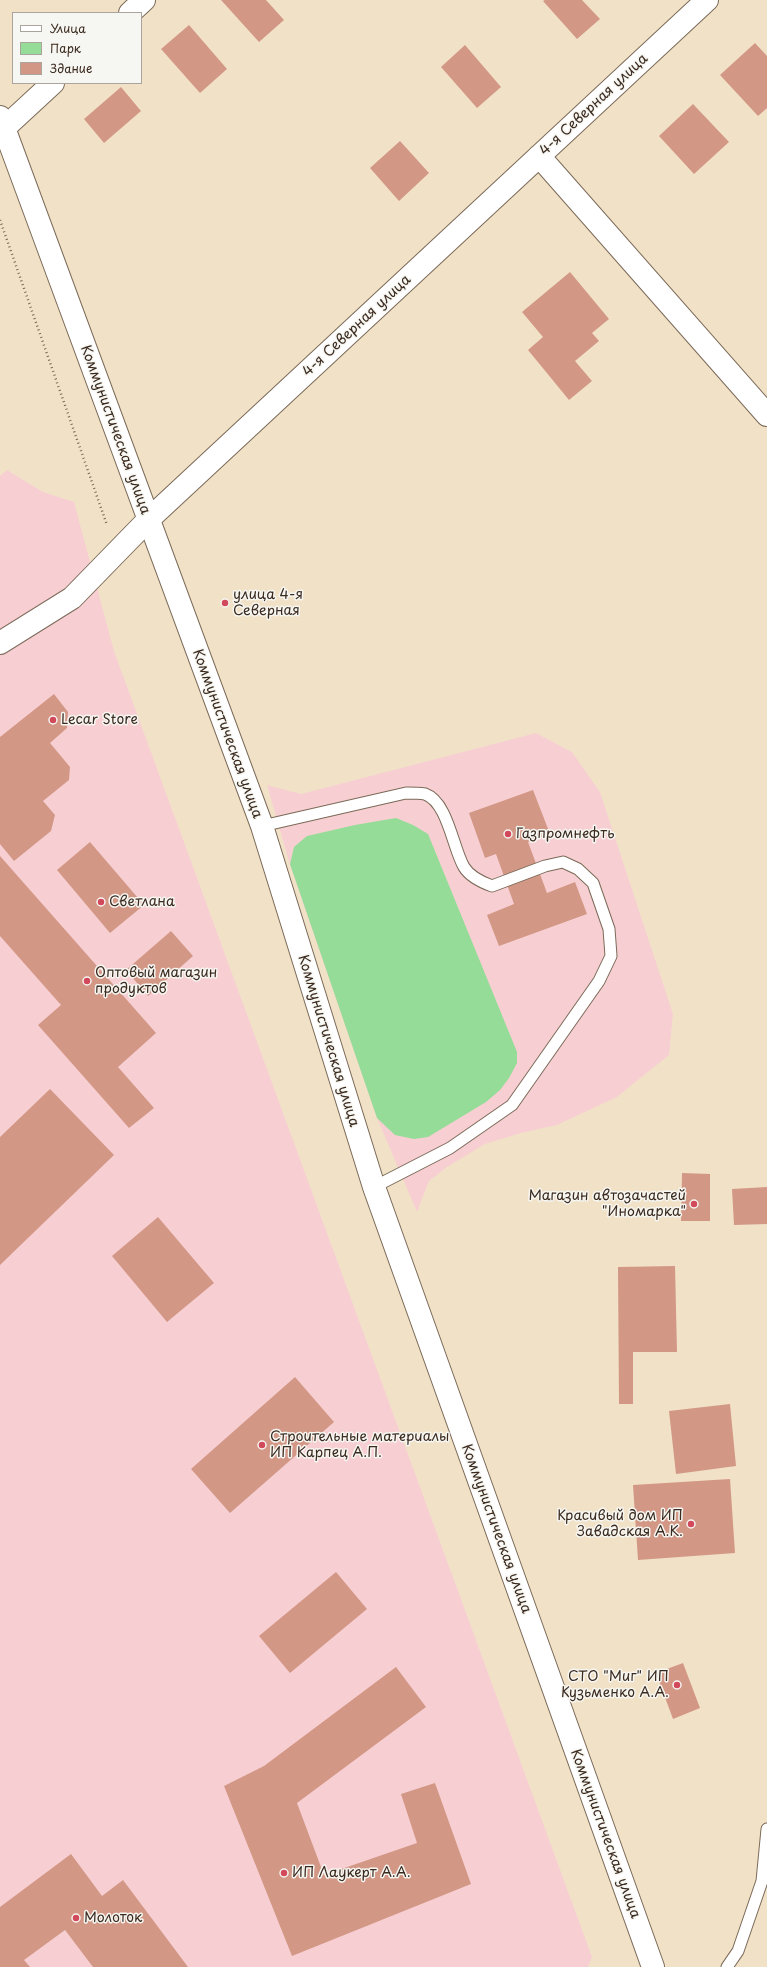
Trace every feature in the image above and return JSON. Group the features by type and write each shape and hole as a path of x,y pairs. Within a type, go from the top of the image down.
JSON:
{"street":[{"path":"131,12 144,0"},
{"name":"4-я Северная улица","path":"0,643 72,598 148,520 707,0"},
{"path":"1,126 52,84"},
{"name":"Коммунистическая улица","path":"1,126 262,826 374,1187 653,1967"},
{"path":"539,156 767,415"}],"lane":[{"path":"262,826 406,793 426,794 438,805 448,823 464,867 477,880 492,886 545,866 563,862 578,869 593,883 609,929 611,956 599,982 512,1105 450,1148 374,1187"},
{"path":"727,1967 738,1951 762,1882 767,1829"}],"path":[{"path":"0,220 117,552"}],"shaded area":[{"path":"7,470 43,492 74,502 114,651 592,1957 588,1967 0,1967 0,476"},
{"path":"536,733 572,752 600,792 673,1014 669,1055 617,1097 557,1125 521,1133 485,1144 447,1167 429,1181 417,1212 377,1118 290,865 267,785 301,794"}],"green space":[{"path":"396,818 413,825 428,834 517,1052 517,1063 509,1078 500,1090 486,1102 428,1137 414,1139 395,1135 377,1118 290,864 294,847 307,836 355,825"}],"building":[{"path":"221,0 266,0 284,20 259,42"},
{"path":"582,0 600,19 577,39 543,1"},
{"path":"189,25 227,69 200,93 161,49"},
{"path":"755,43 767,56 767,108 758,116 720,75"},
{"path":"465,45 501,87 477,108 441,67"},
{"path":"121,87 141,111 104,143 84,119"},
{"path":"693,104 729,142 694,174 659,136"},
{"path":"400,141 429,173 399,201 370,168"},
{"path":"570,272 609,319 592,333 599,341 575,361 592,381 569,400 528,350 543,337 522,312"},
{"path":"54,694 68,712 67,728 50,743 70,767 69,780 43,801 55,815 51,831 14,861 0,844 0,737"},
{"path":"533,790 550,834 528,842 547,893 575,882 587,914 499,946 487,915 514,904 496,854 485,858 469,813"},
{"path":"90,842 144,905 110,933 57,870"},
{"path":"0,856 156,1033 118,1067 154,1108 129,1128 38,1025 61,1005 0,936"},
{"path":"171,931 193,956 148,996 126,970"},
{"path":"50,1089 114,1155 0,1265 0,1137"},
{"path":"682,1173 710,1174 710,1221 681,1221"},
{"path":"767,1187 767,1224 734,1225 732,1189"},
{"path":"158,1217 214,1283 167,1322 112,1256"},
{"path":"675,1266 677,1352 633,1352 633,1404 619,1404 618,1267"},
{"name":"Строительные материалы ИП Карпец А.П.","path":"295,1377 334,1422 230,1513 191,1469"},
{"path":"730,1404 736,1466 676,1474 669,1411"},
{"path":"730,1479 735,1553 638,1560 633,1485"},
{"path":"336,1572 367,1609 290,1673 259,1636"},
{"path":"683,1663 700,1708 673,1719 656,1673"},
{"path":"396,1667 426,1707 297,1803 324,1875 417,1843 401,1794 435,1783 471,1884 292,1956 224,1786 264,1766"},
{"name":"Молоток","path":"71,1854 102,1896 123,1880 188,1967 93,1967 65,1930 24,1960 30,1967 0,1967 0,1907"}],"place":[{"name":"улица 4-я Северная","path":"225,603"},
{"name":"Lecar Store","path":"53,720"},
{"name":"Газпромнефть","path":"508,834"},
{"name":"Светлана","path":"101,902"},
{"name":"Оптовый магазин продуктов","path":"87,981"},
{"name":"Магазин автозачастей \"Иномарка\"","path":"694,1204"},
{"name":"Строительные материалы ИП Карпец А.П.","path":"262,1445"},
{"name":"Красивый дом ИП Завадская А.К.","path":"691,1524"},
{"name":"СТО \"Миг\" ИП Кузьменко А.А.","path":"677,1685"},
{"name":"ИП Лаукерт А.А.","path":"284,1873"},
{"name":"Молоток","path":"76,1918"}]}
